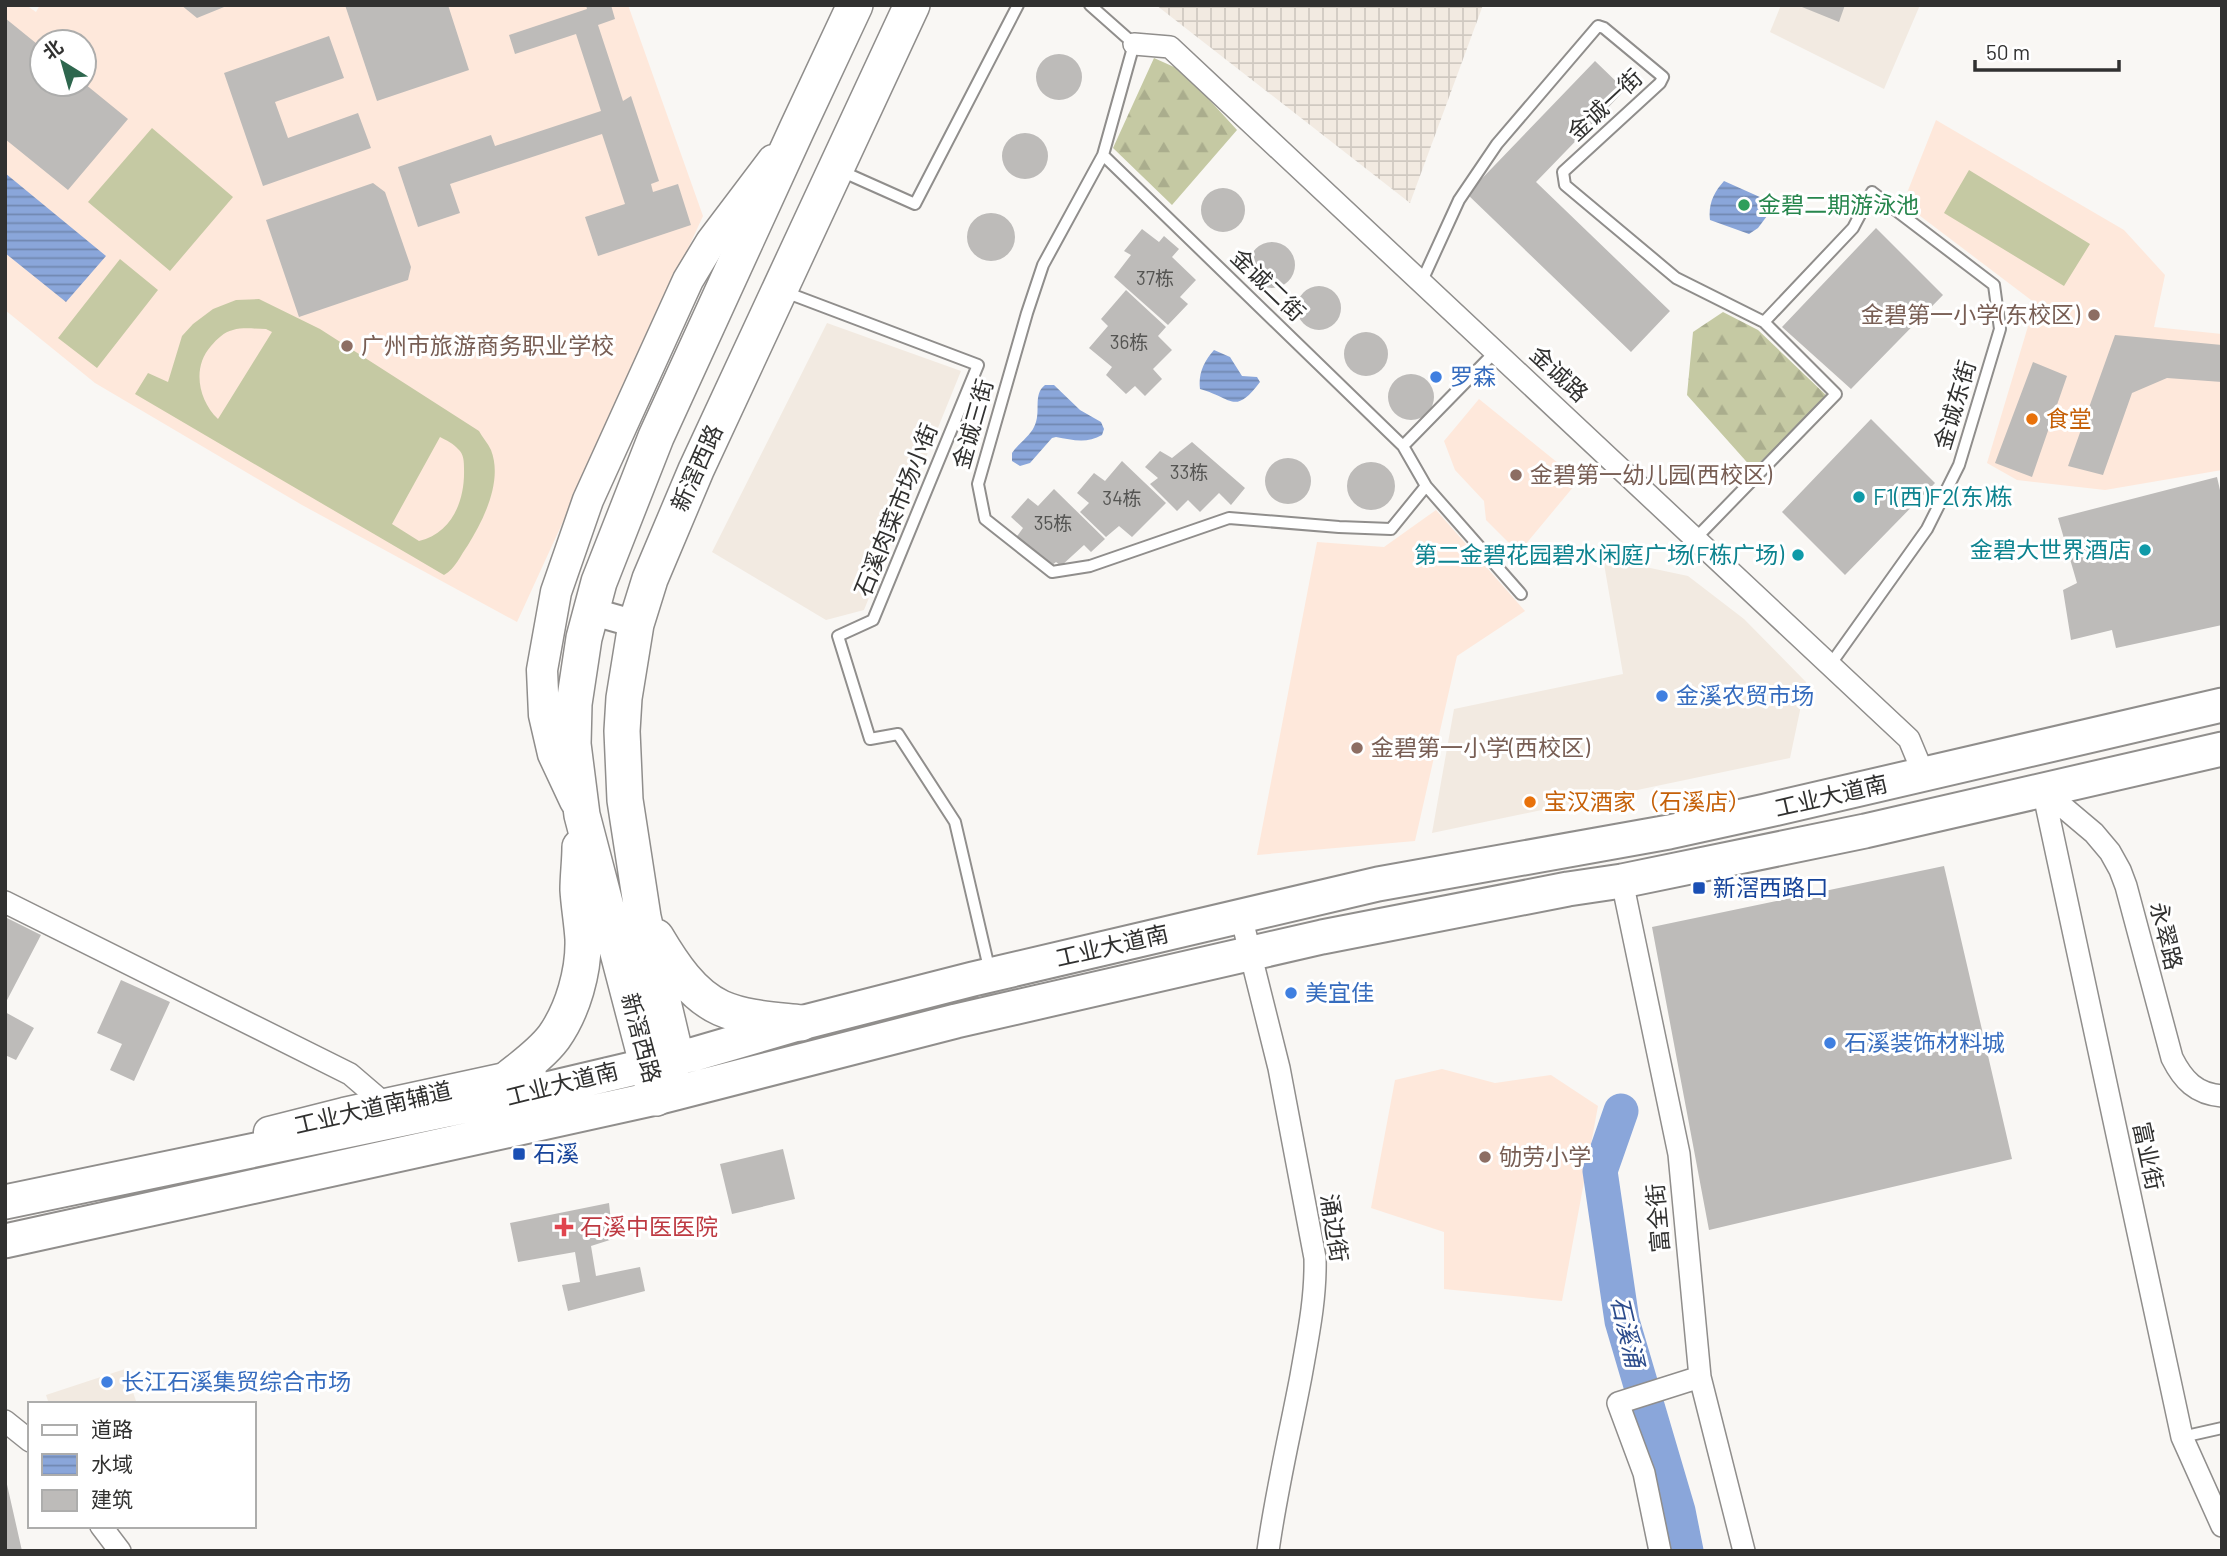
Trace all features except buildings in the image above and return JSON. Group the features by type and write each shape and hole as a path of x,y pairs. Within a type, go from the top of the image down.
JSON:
{"highway":[{"name":"新滘西路","path":"662,1061 609,914 582,815 573,731 584,638 599,582 656,437 855,5"},
{"name":"新滘西路","path":"656,1098 662,1061 625,800 622,731 624,698 636,624 650,579 671,527 912,5"},
{"path":"510,1077 539,1054 554,1037 564,1020 576,985 583,942 578,891 582,815"},
{"path":"643,916 677,970 709,1000 721,1008 743,1015 801,1023"}],"main road":[{"path":"582,815 553,754 544,715 542,670 556,592 587,500 688,280 712,242 797,128"},
{"name":"工业大道南","path":"5,1202 466,1107 662,1061 991,974 1378,884 1681,829 2222,705"},
{"path":"2033,749 2043,790"},
{"path":"5,1241 656,1098 956,1021 1249,953 1895,825 2222,749"},
{"name":"工业大道南辅道","path":"106,1181 227,1142 510,1077 662,1061"}],"street":[{"name":"金诚路","path":"1134,44 1170,47 1909,739 1924,775"},
{"path":"590,611 636,624"},
{"name":"永翠路","path":"2043,790 2094,833 2110,852 2126,886 2172,1058 2181,1076 2191,1086 2210,1095 2222,1096"},
{"name":"富业街","path":"2043,790 2182,1437 2222,1526"},
{"name":"富全街","path":"1622,881 1679,1154 1700,1377 1744,1551"},
{"path":"5,902 350,1074 385,1104"},
{"name":"涌边街","path":"1241,916 1283,1090 1315,1258 1316,1284 1311,1320 1268,1551"},
{"path":"1661,1551 1644,1473 1618,1403 1700,1377"},
{"path":"5,1422 28,1439"},
{"path":"103,1528 120,1551"}],"lane":[{"path":"836,169 915,204 1018,5"},
{"path":"1090,5 1134,44"},
{"name":"金诚一街","path":"1421,282 1459,200 1497,144 1598,26 1604,28 1663,77 1660,83 1563,172 1565,185 1676,278 1764,322"},
{"name":"金诚三街","path":"1134,44 1104,155 1043,265 1027,313 978,484 985,519 1052,572 1090,566 1229,518 1339,527 1391,528 1426,486"},
{"name":"金诚二街","path":"1104,155 1403,446"},
{"name":"金诚东街","path":"1764,322 1853,228 1872,192 1994,285 2000,329 1959,465 1927,529 1830,665"},
{"name":"石溪肉菜市场小街","path":"779,290 978,365 873,621 838,636 870,739 898,734 954,822 991,974"},
{"path":"1696,538 1836,394 1764,322"},
{"path":"1496,351 1403,446 1426,486 1521,594"},
{"path":"2182,1437 2222,1428"}],"shaded area":[{"name":"广州市旅游商务职业学校","path":"5,5 26,5 36,12 40,5 628,5 703,216 517,622 302,505 95,383 5,310"},
{"path":"1156,5 1483,5 1410,203"},
{"path":"1781,5 1920,5 1884,89 1770,32"},
{"name":"金碧第一小学(东校区)","path":"1936,120 2124,230 2165,275 2154,327 2222,334 2222,470 2105,490 2017,480 1987,463 2035,303 1903,203"},
{"path":"827,323 961,371 864,610 826,620 712,552"},
{"name":"金碧第一幼儿园(西校区)","path":"1479,399 1579,480 1525,545 1508,542 1486,520 1484,501 1455,470 1444,441"},
{"name":"金碧第一小学(西校区)","path":"1436,510 1525,611 1457,656 1415,841 1257,855 1317,542 1384,547"},
{"name":"金溪农贸市场","path":"1603,558 1688,576 1744,619 1806,682 1790,758 1432,833 1454,709 1623,674"},
{"name":"劬劳小学","path":"1442,1069 1495,1083 1551,1075 1598,1106 1562,1301 1444,1289 1444,1232 1371,1208 1395,1080"},
{"name":"长江石溪集贸综合市场","path":"125,1369 136,1401 48,1402 46,1395"}],"green space":[{"path":"1154,58 1183,71 1237,130 1172,205 1113,148"},
{"path":"152,128 233,197 170,271 88,202"},
{"path":"1969,170 2090,244 2064,286 1944,213"},
{"path":"120,259 158,290 97,368 58,338"},
{"path":"259,299 320,329 479,431 490,447 494,462 493,487 480,524 458,562 448,572 444,575 135,394 148,373 168,382 182,336 213,309 236,300","holes":["266,329 272,332 218,419 202,393 200,373 205,354 218,338 230,331","440,437 454,445 463,456 462,493 448,523 440,531 419,541 392,524"]},
{"path":"1723,312 1758,330 1828,397 1753,469 1687,395 1693,332"}],"water":[{"path":"5,173 106,256 66,302 5,253"},
{"path":"1724,181 1762,198 1770,212 1758,228 1749,234 1710,220 1712,199"},
{"path":"1214,350 1230,357 1242,376 1257,377 1260,382 1244,399 1233,402 1200,389 1202,368"},
{"path":"1045,385 1054,385 1080,410 1101,422 1104,429 1102,435 1091,440 1052,438 1030,463 1020,466 1012,461 1012,453 1034,427 1039,394"}],"waterway":[{"name":"石溪涌","path":"1621,1111 1600,1171 1622,1321 1678,1511 1686,1551"}],"place":[{"name":"金碧二期游泳池","path":"1744,205"},
{"name":"金碧第一小学(东校区)","path":"2094,315"},
{"name":"广州市旅游商务职业学校","path":"347,346"},
{"name":"罗森","path":"1436,377"},
{"name":"食堂","path":"2032,419"},
{"name":"金碧第一幼儿园(西校区)","path":"1516,475"},
{"name":"F1(西)F2(东)栋","path":"1859,497"},
{"name":"金碧大世界酒店","path":"2145,550"},
{"name":"第二金碧花园碧水闲庭广场(F栋广场)","path":"1798,555"},
{"name":"金溪农贸市场","path":"1662,696"},
{"name":"金碧第一小学(西校区)","path":"1357,748"},
{"name":"宝汉酒家（石溪店）","path":"1530,802"},
{"name":"新滘西路口","path":"1699,888"},
{"name":"美宜佳","path":"1291,993"},
{"name":"石溪装饰材料城","path":"1830,1043"},
{"name":"石溪","path":"519,1154"},
{"name":"劬劳小学","path":"1485,1157"},
{"name":"石溪中医医院","path":"564,1227"},
{"name":"长江石溪集贸综合市场","path":"107,1382"}]}
